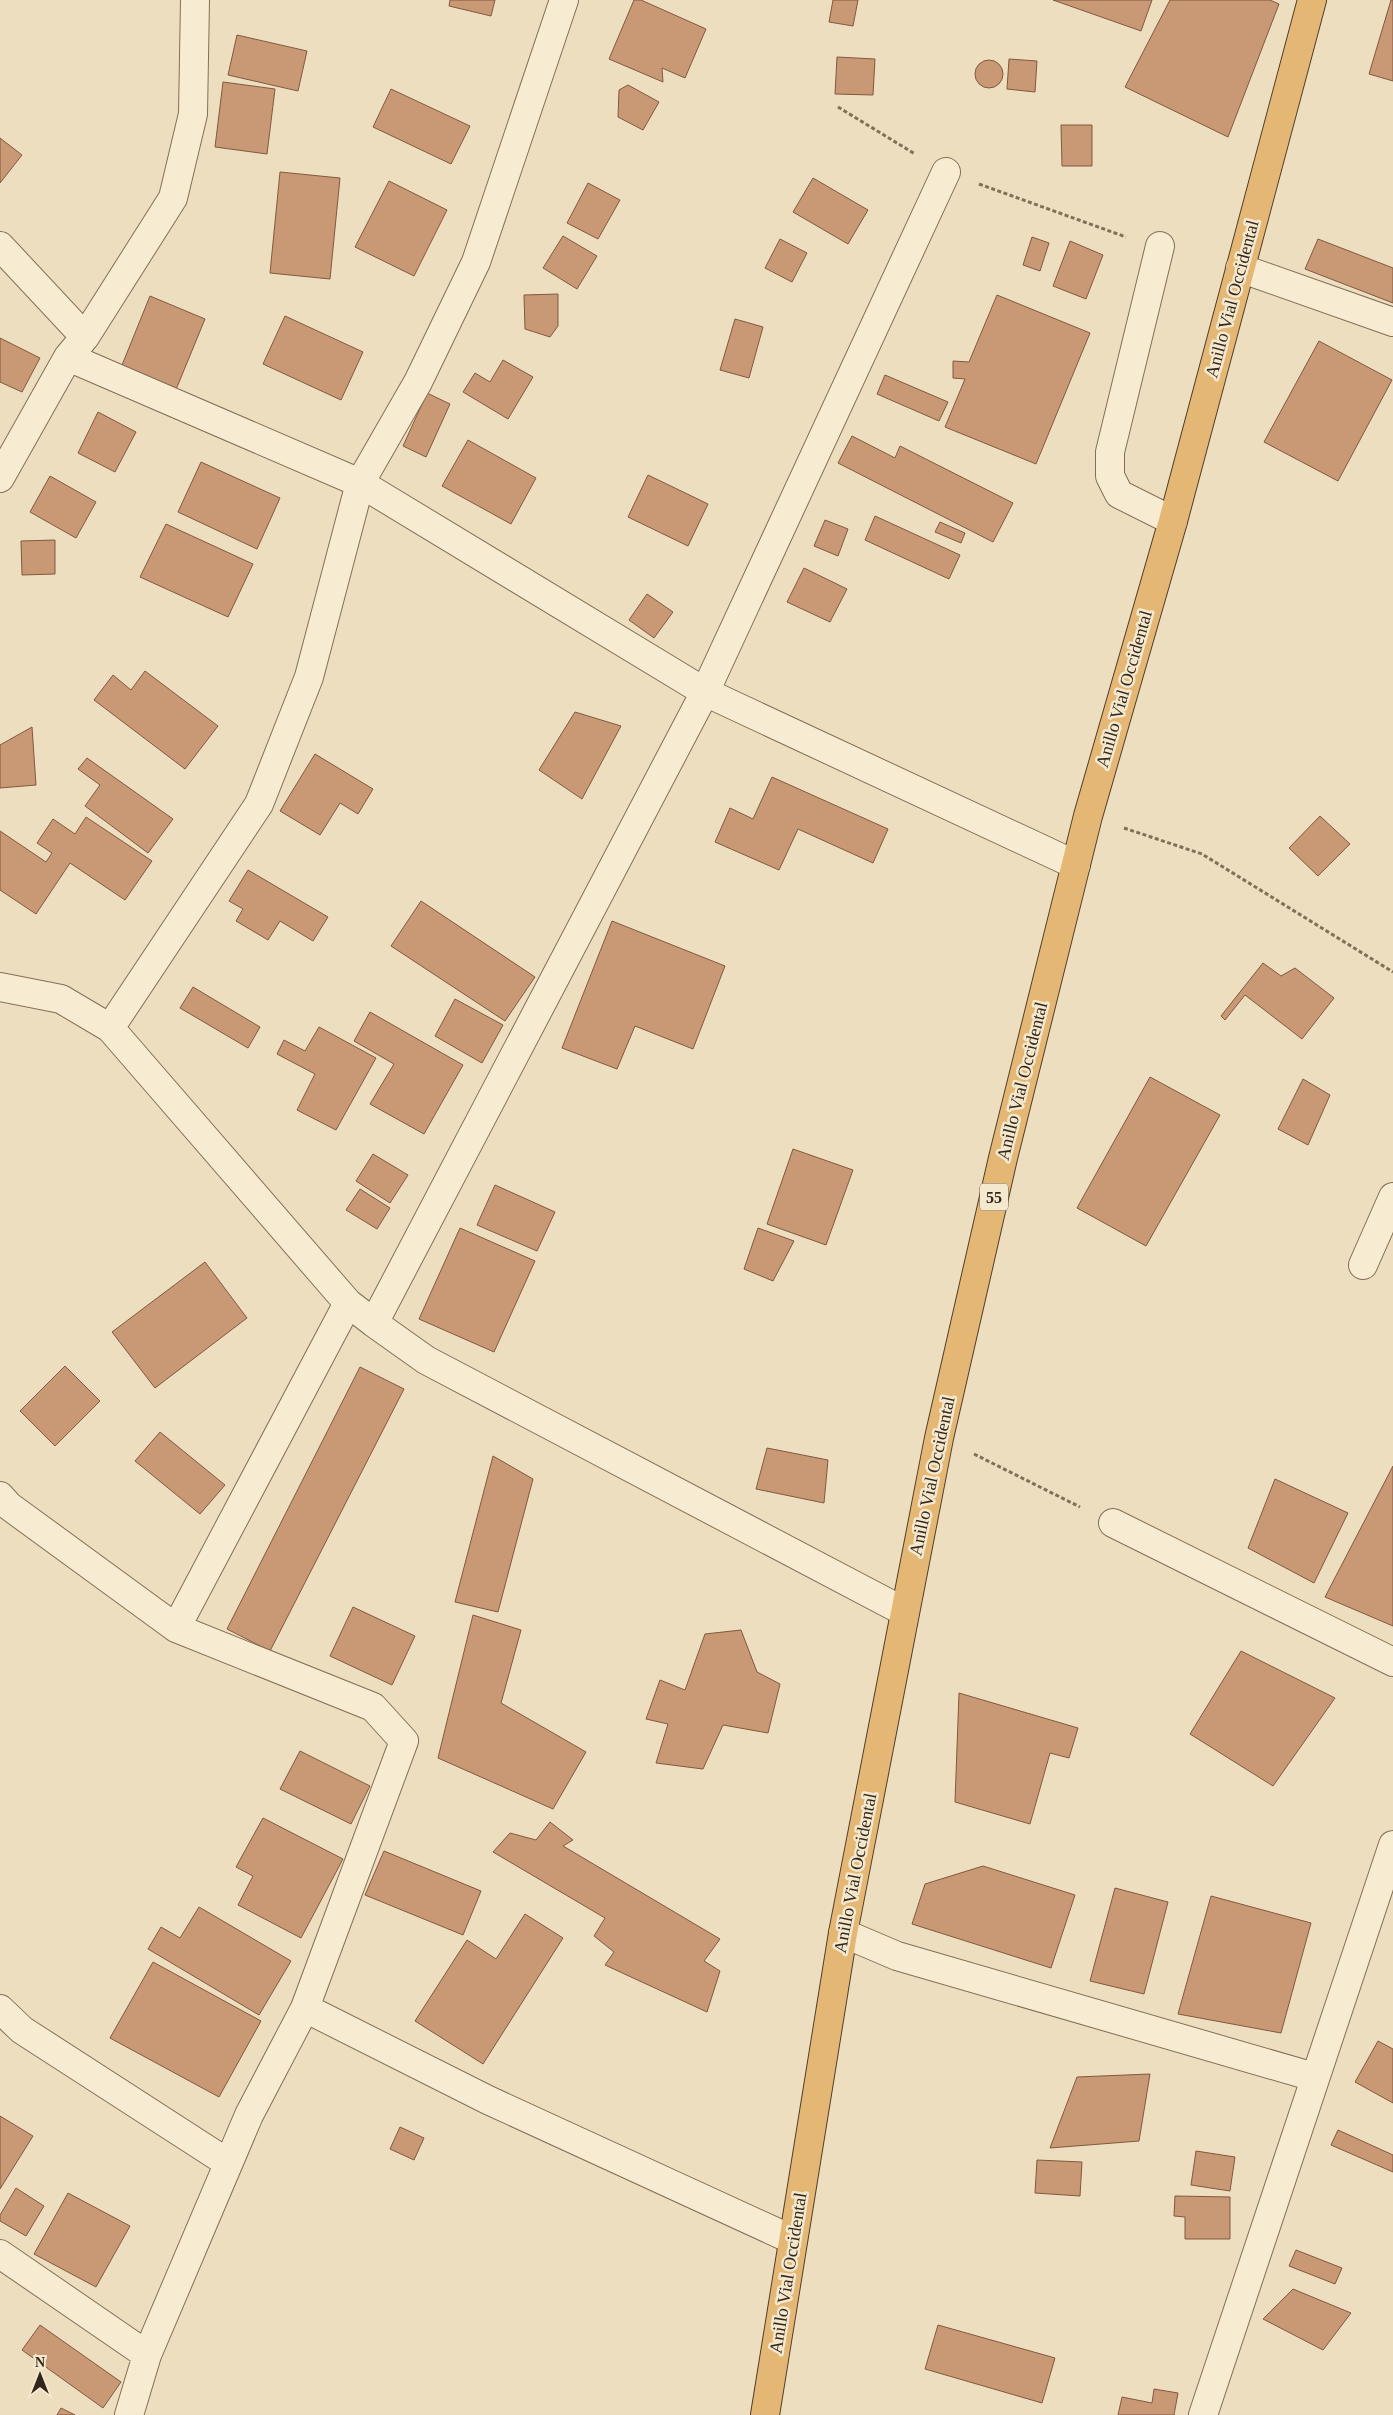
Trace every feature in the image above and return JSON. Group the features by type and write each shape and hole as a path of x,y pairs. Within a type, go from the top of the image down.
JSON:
{"highway":[{"name":"Anillo Vial Occidental","path":"765,2415 843,1933 939,1438 1003,1158 1088,816 1173,521 1312,0"}],"street":[{"path":"0,478 77,347 173,198 193,114 196,0"},
{"path":"110,1028 259,804 309,677 360,483 418,382 476,262 564,0"},
{"path":"374,1323 706,692 946,172"},
{"path":"0,246 77,347 360,483 706,692 1076,865"},
{"path":"1160,246 1110,452 1110,476 1119,494 1173,521"},
{"path":"1240,268 1393,322"},
{"path":"0,985 61,999 110,1028 348,1303 426,1360 905,1612"},
{"path":"1363,1265 1393,1197"},
{"path":"176,1628 348,1303"},
{"path":"0,1496 9,1506 176,1628 373,1707 404,1741 305,2008 249,2115 228,2163 147,2355 128,2415"},
{"path":"1113,1523 1393,1662"},
{"path":"1203,2415 1393,1844"},
{"path":"843,1933 897,1956 1314,2077"},
{"path":"305,2008 488,2100 793,2240"},
{"path":"0,2009 22,2030 228,2163"},
{"path":"0,2254 147,2355"}],"path":[{"path":"838,107 946,172 1111,233 1160,246"},
{"path":"1088,816 1202,854 1393,972"},
{"path":"939,1438 1113,1523"}],"building":[{"path":"450,0 495,0 491,16 449,6"},
{"path":"634,0 641,0 706,29 685,78 662,68 663,82 609,59"},
{"path":"833,0 858,0 853,26 829,22"},
{"path":"1053,0 1152,0 1141,31"},
{"path":"1170,0 1270,0 1279,4 1228,137 1125,87"},
{"path":"1391,0 1393,0 1393,81 1369,74"},
{"path":"237,35 307,51 298,91 228,75"},
{"path":"837,57 875,59 873,95 835,94"},
{"path":"1009,59 1037,61 1035,92 1007,89"},
{"path":"989,60 999,64 1003,74 999,84 989,88 979,84 975,74 979,64"},
{"path":"223,82 275,89 267,154 215,147"},
{"path":"628,85 659,102 643,130 618,117 619,90"},
{"path":"391,89 470,126 451,164 373,127"},
{"path":"1061,125 1092,125 1092,166 1062,166"},
{"path":"0,138 22,155 0,183"},
{"path":"280,172 340,178 330,279 270,273"},
{"path":"813,178 868,210 848,244 793,212"},
{"path":"389,181 447,210 414,276 355,247"},
{"path":"588,183 620,200 598,239 567,223"},
{"path":"563,236 597,256 577,289 543,268"},
{"path":"1032,237 1049,243 1040,271 1023,265"},
{"path":"780,239 807,253 792,282 765,268"},
{"path":"1318,239 1393,268 1393,303 1305,269"},
{"path":"1070,241 1103,255 1086,299 1053,286"},
{"path":"558,294 558,326 550,337 525,329 524,295"},
{"path":"997,295 1090,333 1036,464 945,427 965,379 953,378 953,361 969,362"},
{"path":"150,296 205,319 175,392 120,370"},
{"path":"285,316 363,352 341,400 263,364"},
{"path":"735,319 763,327 749,378 720,370"},
{"path":"0,338 40,358 22,392 0,382"},
{"path":"1319,341 1392,380 1338,481 1264,442"},
{"path":"503,360 533,377 508,419 463,392 475,373 490,382"},
{"path":"885,375 948,402 939,421 877,394"},
{"path":"427,393 450,404 426,457 403,446"},
{"path":"98,412 136,432 115,472 78,453"},
{"path":"852,436 895,458 900,446 1013,503 993,542 838,463"},
{"path":"468,440 536,478 511,524 442,486"},
{"path":"201,462 280,498 257,549 178,512"},
{"path":"648,475 708,504 688,546 628,517"},
{"path":"50,476 96,502 76,538 30,512"},
{"path":"875,516 960,555 949,579 865,540"},
{"path":"825,520 848,529 838,556 814,546"},
{"path":"940,522 965,533 961,543 935,532"},
{"path":"166,524 253,564 228,617 140,577"},
{"path":"55,540 55,574 22,575 21,541"},
{"path":"804,568 847,589 830,622 787,602"},
{"path":"647,594 673,612 654,638 629,620"},
{"path":"145,671 218,726 185,769 94,700 113,675 131,690"},
{"path":"575,712 621,726 582,799 539,770"},
{"path":"32,727 36,785 0,788 0,745"},
{"path":"315,754 373,789 358,814 340,803 320,835 280,811"},
{"path":"87,758 173,819 148,853 85,806 100,785 78,769"},
{"path":"772,777 888,829 873,863 798,829 779,870 715,842 730,808 753,819"},
{"path":"1320,816 1350,844 1318,876 1289,848"},
{"path":"86,817 152,861 125,900 70,863 36,914 0,890 0,831 46,862 52,853 37,843 53,819 75,834"},
{"path":"248,870 328,917 313,941 280,921 268,940 236,921 243,909 229,901"},
{"path":"421,901 535,977 505,1021 391,946"},
{"path":"612,921 725,966 693,1049 635,1026 617,1069 562,1048"},
{"path":"1263,963 1281,976 1295,968 1334,998 1302,1039 1245,995 1225,1020 1221,1016"},
{"path":"193,987 260,1027 248,1048 180,1008"},
{"path":"455,999 503,1025 482,1063 435,1036"},
{"path":"370,1012 463,1065 424,1134 370,1104 394,1064 354,1041"},
{"path":"319,1027 376,1058 336,1130 297,1110 315,1074 277,1054 284,1040 305,1051"},
{"path":"1150,1077 1220,1115 1146,1246 1077,1208"},
{"path":"1303,1079 1330,1095 1308,1145 1278,1129"},
{"path":"793,1149 853,1170 826,1245 767,1224"},
{"path":"373,1154 408,1175 390,1203 356,1181"},
{"path":"495,1185 555,1212 537,1251 477,1225"},
{"path":"360,1189 390,1208 377,1229 346,1210"},
{"path":"460,1228 535,1261 494,1352 419,1319"},
{"path":"758,1228 794,1241 773,1281 744,1269"},
{"path":"205,1262 247,1318 155,1388 112,1332"},
{"path":"65,1366 100,1401 55,1446 20,1411"},
{"path":"360,1367 404,1389 270,1651 227,1629"},
{"path":"160,1432 225,1485 200,1514 135,1461"},
{"path":"767,1448 828,1460 824,1503 756,1489"},
{"path":"493,1456 533,1479 498,1612 455,1602"},
{"path":"1393,1466 1393,1626 1325,1597"},
{"path":"1275,1479 1348,1513 1314,1583 1248,1548"},
{"path":"353,1607 415,1636 392,1685 330,1656"},
{"path":"473,1615 521,1630 501,1703 586,1752 553,1809 438,1758"},
{"path":"741,1630 757,1672 780,1684 768,1733 723,1725 703,1769 656,1763 668,1724 646,1719 660,1680 685,1690 705,1634"},
{"path":"1241,1651 1335,1698 1273,1786 1190,1734"},
{"path":"959,1693 1078,1728 1069,1758 1050,1753 1030,1824 955,1802"},
{"path":"300,1751 370,1786 351,1824 280,1789"},
{"path":"263,1818 343,1859 301,1938 238,1905 253,1876 236,1867"},
{"path":"550,1822 573,1840 563,1846 720,1939 704,1961 720,1971 707,2012 605,1965 614,1952 594,1936 605,1918 493,1852 510,1833 536,1840"},
{"path":"384,1851 481,1891 463,1935 365,1895"},
{"path":"983,1866 1075,1895 1051,1968 912,1924 925,1884"},
{"path":"1115,1888 1168,1902 1144,1994 1090,1981"},
{"path":"1211,1896 1311,1923 1281,2033 1178,2014"},
{"path":"199,1907 291,1961 259,2015 148,1949 161,1927 180,1938"},
{"path":"525,1914 563,1938 483,2064 415,2021 467,1940 496,1959"},
{"path":"153,1962 261,2021 219,2097 110,2038"},
{"path":"1378,2041 1393,2049 1393,2103 1355,2082"},
{"path":"1150,2074 1139,2141 1050,2148 1077,2077"},
{"path":"0,2116 33,2136 0,2189"},
{"path":"400,2127 424,2138 414,2160 390,2149"},
{"path":"1338,2130 1393,2155 1393,2172 1331,2145"},
{"path":"1196,2151 1235,2157 1230,2191 1191,2185"},
{"path":"1037,2160 1082,2162 1080,2196 1035,2193"},
{"path":"16,2188 44,2206 26,2236 0,2221 0,2215"},
{"path":"68,2193 130,2226 96,2287 34,2254"},
{"path":"1175,2196 1230,2197 1230,2239 1185,2239 1185,2217 1174,2216"},
{"path":"1296,2250 1342,2268 1335,2284 1289,2266"},
{"path":"1293,2289 1351,2313 1323,2350 1263,2319"},
{"path":"40,2325 121,2382 103,2408 22,2350"},
{"path":"938,2325 1055,2358 1042,2403 925,2369"},
{"path":"1154,2389 1178,2393 1174,2415 1118,2415 1122,2397 1152,2403"},
{"path":"61,2408 75,2415 57,2415"}]}
